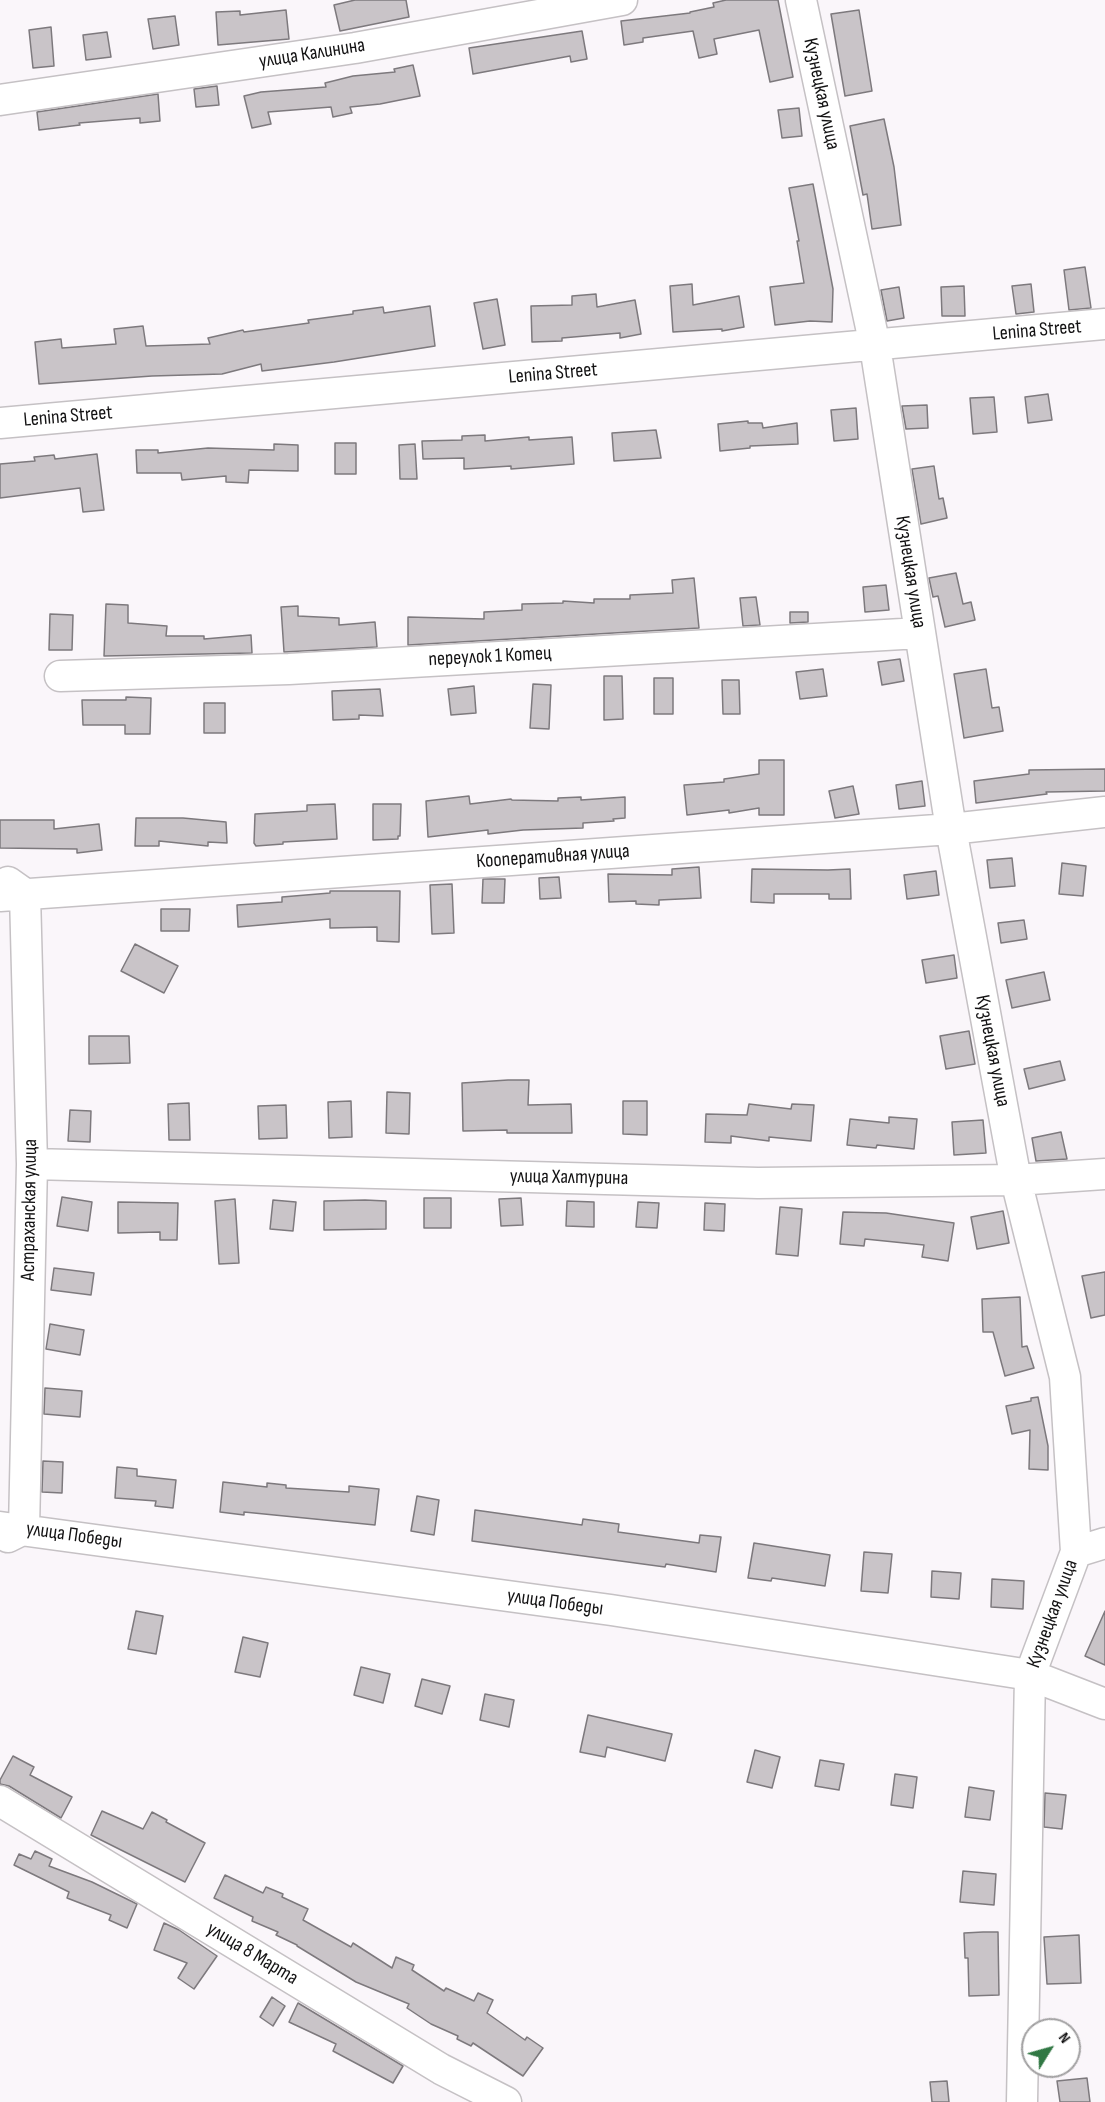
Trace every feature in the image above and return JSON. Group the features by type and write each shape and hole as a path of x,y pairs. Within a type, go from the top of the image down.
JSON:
{"street":[{"name":"улица Калинина","path":"0,100 355,48 622,0"},
{"name":"Кузнецкая улица","path":"801,0 875,346 951,830 1016,1180 1065,1377 1076,1552 1030,1675 1022,2102"},
{"name":"Lenina Street","path":"0,423 1105,324"},
{"name":"переулок 1 Котец","path":"60,676 289,669 920,633"},
{"name":"Кооперативная улица","path":"12,895 951,830 1105,812"},
{"path":"0,878 12,895"},
{"name":"Астраханская улица","path":"8,1532 32,1164 12,895"},
{"name":"улица Халтурина","path":"32,1164 758,1183 1016,1180 1105,1174"},
{"name":"улица Победы","path":"8,1532 611,1610 1030,1675 1105,1704"},
{"path":"1076,1552 1105,1543"},
{"name":"улица 8 Марта","path":"0,1801 441,2069 506,2102"}],"building":[{"path":"355,0 406,0 409,17 340,31 334,5"},
{"path":"726,0 778,0 793,77 770,82 759,30 714,39 717,54 699,58 693,31 643,38 643,42 624,45 621,21 690,13 714,7 713,3"},
{"path":"286,10 289,39 218,45 216,12 240,11 240,15"},
{"path":"859,10 872,91 845,96 831,14"},
{"path":"175,16 179,45 153,49 148,19"},
{"path":"51,27 54,66 33,68 29,30"},
{"path":"582,31 587,59 571,62 570,56 473,74 469,48"},
{"path":"107,32 111,57 86,60 83,35"},
{"path":"413,65 420,96 350,107 352,113 333,117 331,107 268,112 271,124 252,128 244,96 261,92 326,87 325,83 353,76 395,72 394,69"},
{"path":"217,86 219,105 196,107 194,89"},
{"path":"158,94 160,121 140,123 140,118 79,123 80,125 39,130 37,112"},
{"path":"799,108 802,136 782,138 778,110"},
{"path":"884,119 894,167 901,225 872,229 867,194 863,195 850,126"},
{"path":"813,184 833,289 832,322 810,321 775,325 770,287 804,283 789,188"},
{"path":"1085,267 1091,308 1069,310 1064,270"},
{"path":"692,284 693,305 739,296 744,327 722,331 722,329 673,332 670,286"},
{"path":"1031,284 1034,312 1016,314 1012,286"},
{"path":"964,286 965,316 942,316 941,287"},
{"path":"899,287 904,318 887,321 881,290"},
{"path":"596,294 597,307 635,300 641,334 620,338 620,333 562,338 562,341 532,342 531,306 572,305 572,296"},
{"path":"497,299 505,345 483,349 474,303"},
{"path":"430,306 435,346 262,371 261,364 222,374 152,376 39,384 35,342 61,339 62,348 116,344 114,329 143,326 146,346 210,344 208,338 243,330 244,332 309,323 308,320 353,314 353,311 383,307 384,313"},
{"path":"1048,394 1052,420 1028,423 1025,397"},
{"path":"994,397 997,432 973,434 970,398"},
{"path":"927,405 928,428 906,429 902,406"},
{"path":"856,408 858,439 834,441 831,410"},
{"path":"748,421 748,423 762,423 763,428 797,423 798,444 750,446 750,448 720,451 718,424"},
{"path":"656,430 661,458 614,461 612,433"},
{"path":"485,435 485,441 529,437 529,440 572,437 574,464 511,469 511,466 464,469 464,458 423,459 422,441 462,440 462,436"},
{"path":"335,443 356,443 356,474 335,474"},
{"path":"274,444 298,445 298,471 249,470 248,483 226,482 226,476 182,480 181,473 137,473 136,450 158,450 158,453 208,448 274,450"},
{"path":"415,444 417,479 400,479 399,445"},
{"path":"97,454 104,510 83,512 80,488 0,498 0,464 35,461 34,457 54,455 55,459"},
{"path":"934,466 939,499 943,498 947,518 921,524 912,469"},
{"path":"956,573 963,604 971,602 975,620 945,627 938,596 933,597 929,578"},
{"path":"694,578 699,628 408,645 408,617 484,619 484,612 522,610 522,604 563,603 563,601 594,603 594,599 630,599 630,595 673,593 672,580"},
{"path":"886,585 889,610 865,612 863,587"},
{"path":"756,597 760,625 743,626 740,598"},
{"path":"106,604 128,605 128,623 167,626 166,636 204,636 204,639 251,635 252,653 104,656"},
{"path":"298,606 298,616 339,618 339,625 375,622 377,647 284,652 281,607"},
{"path":"790,612 808,612 808,622 790,623"},
{"path":"50,614 73,615 72,650 49,650"},
{"path":"900,659 904,681 882,685 878,662"},
{"path":"823,669 827,696 800,699 796,672"},
{"path":"986,669 992,708 999,707 1003,731 964,738 954,674"},
{"path":"604,676 622,676 623,719 604,720"},
{"path":"654,678 673,678 673,714 654,714"},
{"path":"722,680 739,680 740,714 723,714"},
{"path":"533,684 551,685 549,729 530,728"},
{"path":"474,686 476,713 451,715 448,689"},
{"path":"380,689 383,716 359,715 359,719 333,720 332,691"},
{"path":"126,697 151,698 150,734 125,734 125,725 83,725 82,700 126,700"},
{"path":"204,703 225,703 225,733 204,733"},
{"path":"759,760 784,760 784,815 759,815 759,808 729,813 729,810 687,815 684,785 724,782 724,779 759,774"},
{"path":"1105,769 1105,791 1046,792 1047,794 976,803 974,781 1029,774 1029,770"},
{"path":"922,781 925,806 899,809 896,785"},
{"path":"853,786 859,814 835,818 829,791"},
{"path":"469,796 470,804 511,799 558,801 558,798 581,797 581,800 625,797 625,818 583,823 583,828 488,834 488,830 428,837 426,801"},
{"path":"335,804 337,839 256,846 254,843 255,814 307,811 307,805"},
{"path":"373,804 401,804 398,839 373,840"},
{"path":"136,818 183,818 226,822 227,843 208,842 208,846 159,841 159,846 135,846"},
{"path":"0,820 54,820 54,829 99,824 102,850 77,853 77,849 0,848"},
{"path":"1012,858 1015,886 990,888 987,860"},
{"path":"1062,863 1086,866 1083,896 1059,894"},
{"path":"699,867 701,898 659,900 659,905 636,904 636,901 609,902 608,874 672,875 672,869"},
{"path":"752,869 850,869 851,899 829,899 829,894 774,894 774,903 751,902"},
{"path":"936,871 939,895 907,899 904,875"},
{"path":"559,877 561,898 540,899 539,878"},
{"path":"483,879 505,879 504,903 482,903"},
{"path":"452,884 454,933 432,934 430,885"},
{"path":"330,891 400,891 399,942 377,941 377,927 330,928 330,919 238,927 237,905 282,902 282,897 330,893"},
{"path":"161,909 190,909 189,931 161,931"},
{"path":"1024,920 1027,939 1001,943 998,923"},
{"path":"135,944 178,966 164,993 121,971"},
{"path":"954,955 957,978 926,983 922,960"},
{"path":"1044,972 1050,1000 1012,1008 1006,980"},
{"path":"969,1031 975,1064 946,1069 940,1036"},
{"path":"89,1036 129,1036 130,1063 89,1064"},
{"path":"1060,1061 1065,1080 1029,1089 1024,1069"},
{"path":"529,1080 528,1105 571,1104 572,1133 507,1133 507,1130 463,1131 462,1083"},
{"path":"387,1092 410,1093 409,1134 386,1133"},
{"path":"351,1101 352,1137 329,1138 328,1102"},
{"path":"623,1101 647,1101 647,1135 623,1134"},
{"path":"189,1103 190,1140 169,1140 168,1104"},
{"path":"749,1104 791,1109 792,1104 814,1105 811,1141 769,1137 769,1141 731,1136 731,1143 705,1142 706,1114 747,1115"},
{"path":"286,1105 287,1138 259,1139 258,1106"},
{"path":"70,1110 91,1111 90,1142 68,1141"},
{"path":"889,1117 917,1119 914,1149 847,1145 850,1119 889,1123"},
{"path":"983,1120 986,1153 954,1155 952,1122"},
{"path":"1061,1132 1067,1159 1036,1161 1032,1138"},
{"path":"62,1197 92,1202 88,1231 57,1226"},
{"path":"424,1198 451,1198 451,1228 424,1228"},
{"path":"521,1198 523,1225 501,1226 499,1199"},
{"path":"235,1199 239,1263 219,1264 215,1201"},
{"path":"273,1200 296,1202 293,1231 270,1229"},
{"path":"324,1201 386,1201 386,1229 324,1230"},
{"path":"567,1201 594,1202 594,1227 566,1226"},
{"path":"118,1202 178,1203 177,1240 160,1240 160,1232 118,1233"},
{"path":"638,1202 659,1203 657,1228 636,1227"},
{"path":"705,1203 725,1204 724,1231 704,1230"},
{"path":"780,1207 802,1209 798,1256 776,1254"},
{"path":"1003,1211 1009,1243 977,1249 971,1217"},
{"path":"843,1212 886,1213 954,1223 948,1261 922,1257 924,1245 865,1239 864,1246 840,1244"},
{"path":"54,1268 94,1273 91,1295 51,1290"},
{"path":"1105,1272 1105,1315 1091,1318 1082,1276"},
{"path":"1020,1297 1022,1347 1027,1346 1034,1368 1005,1376 993,1332 983,1332 982,1299"},
{"path":"50,1324 84,1330 80,1355 46,1349"},
{"path":"45,1388 82,1391 80,1417 44,1414"},
{"path":"1038,1397 1048,1446 1048,1470 1029,1469 1030,1430 1012,1434 1006,1406 1031,1401 1031,1398"},
{"path":"43,1461 63,1462 62,1493 42,1492"},
{"path":"117,1467 137,1469 137,1476 176,1480 173,1508 155,1506 156,1501 115,1498"},
{"path":"223,1482 267,1487 267,1483 286,1485 286,1488 349,1492 349,1486 379,1489 375,1525 244,1512 244,1515 220,1512"},
{"path":"417,1496 439,1500 434,1535 411,1531"},
{"path":"475,1510 582,1525 583,1519 619,1524 618,1532 699,1543 700,1535 721,1537 716,1572 472,1541"},
{"path":"754,1543 830,1555 825,1586 772,1578 771,1581 748,1578"},
{"path":"864,1552 892,1554 888,1593 861,1591"},
{"path":"932,1571 961,1573 959,1599 931,1597"},
{"path":"992,1579 1024,1581 1023,1609 991,1607"},
{"path":"136,1611 163,1616 156,1654 128,1649"},
{"path":"1105,1611 1105,1665 1085,1656"},
{"path":"243,1637 268,1643 260,1677 235,1672"},
{"path":"361,1667 390,1674 383,1703 354,1695"},
{"path":"422,1679 450,1686 442,1714 415,1706"},
{"path":"485,1694 514,1700 509,1727 480,1720"},
{"path":"588,1715 672,1734 665,1761 607,1747 605,1757 580,1752"},
{"path":"755,1750 780,1757 772,1788 747,1782"},
{"path":"13,1756 34,1767 30,1775 72,1797 61,1818 9,1786 0,1784"},
{"path":"820,1760 844,1764 839,1790 815,1786"},
{"path":"895,1774 917,1777 913,1808 891,1805"},
{"path":"969,1787 994,1791 990,1820 965,1817"},
{"path":"1045,1793 1066,1795 1062,1829 1044,1827"},
{"path":"102,1811 143,1829 152,1812 205,1843 185,1882 91,1835"},
{"path":"35,1851 52,1859 49,1866 92,1882 137,1904 127,1928 109,1920 111,1915 67,1898 69,1892 14,1865 19,1854 31,1859"},
{"path":"963,1871 996,1874 994,1905 960,1902"},
{"path":"225,1875 263,1893 266,1887 283,1894 282,1897 308,1909 303,1920 351,1947 353,1943 392,1968 396,1957 414,1965 412,1970 444,1991 446,1988 474,2001 478,1993 493,2000 487,2013 525,2040 527,2037 543,2048 523,2076 473,2043 471,2046 457,2039 458,2036 431,2024 407,2008 409,2004 356,1982 297,1945 276,1935 278,1932 252,1921 253,1917 214,1898"},
{"path":"164,1923 179,1930 217,1956 194,1989 178,1978 187,1963 154,1950"},
{"path":"998,1932 999,1995 969,1996 968,1958 965,1958 964,1933"},
{"path":"1079,1935 1081,1983 1047,1984 1044,1937"},
{"path":"272,1997 285,2006 273,2026 260,2017"},
{"path":"298,2003 403,2066 393,2083 333,2051 336,2044 289,2022"},
{"path":"1087,2078 1090,2102 1060,2102 1057,2081"},
{"path":"947,2081 949,2102 932,2102 930,2082"}]}
